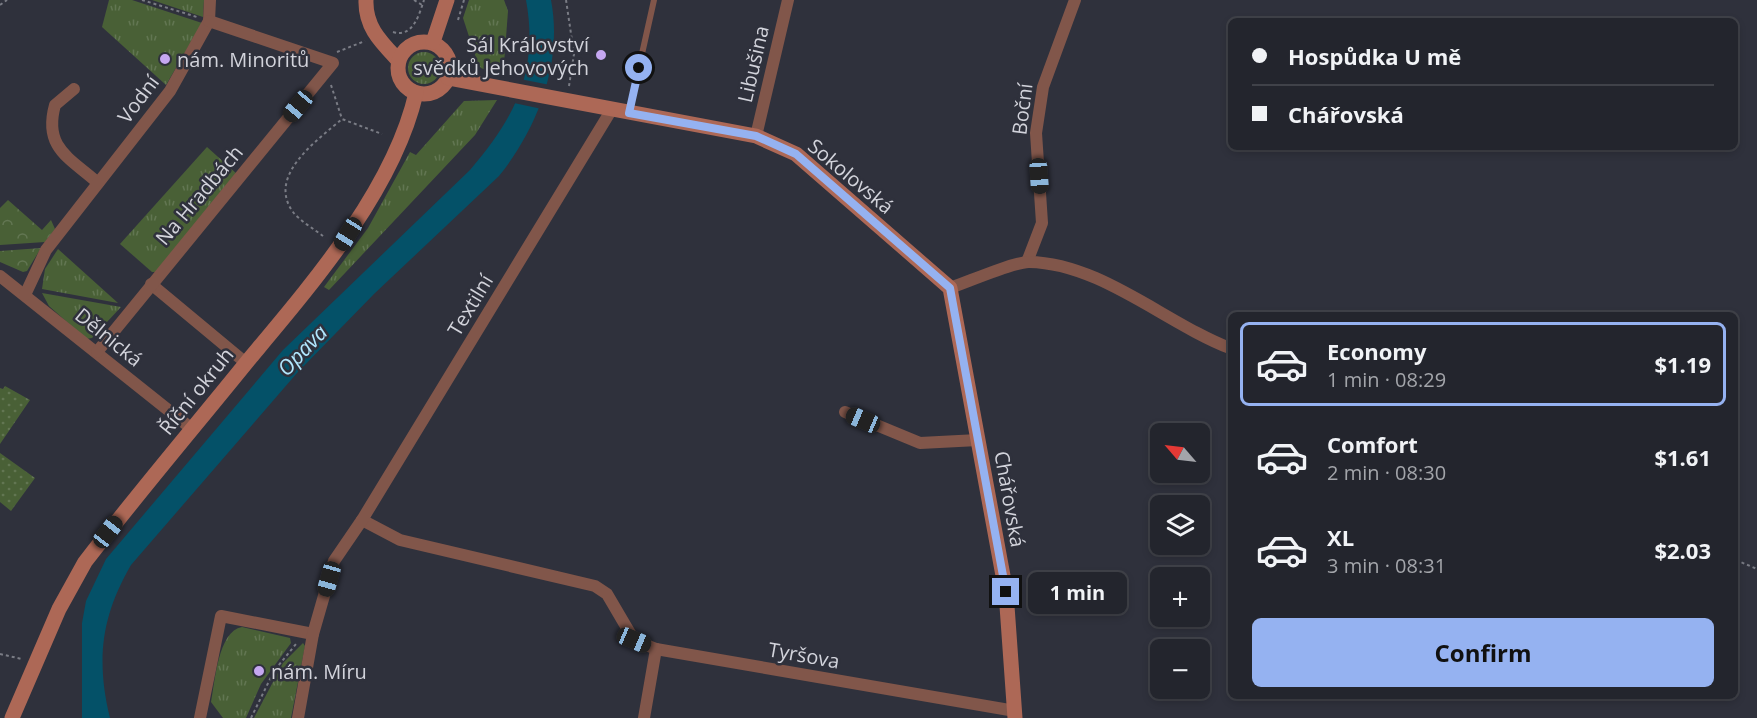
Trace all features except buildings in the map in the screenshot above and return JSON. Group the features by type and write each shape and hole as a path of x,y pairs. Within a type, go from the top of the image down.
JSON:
{"street":[{"name":"Vodní","path":"25,294 46,250 170,91 209,21 210,0"},
{"path":"366,0 366,10 374,35 398,60"},
{"path":"433,42 447,0"},
{"name":"Libušina","path":"756,136 788,0"},
{"name":"Boční","path":"1027,262 1042,223 1036,133 1043,87 1075,0"},
{"path":"209,21 318,58 329,68"},
{"path":"416,42 433,42 446,53 450,61 448,78 438,90 424,94 416,93 402,84 397,69 398,60 402,52 416,42"},
{"name":"Na Hradbách","path":"100,355 151,284 329,68"},
{"name":"Sokolovská","path":"448,78 756,136 796,154 950,288"},
{"path":"74,89 55,105 51,132 56,146 98,183"},
{"name":"Říční okruh","path":"12,718 59,609 85,562 337,250 400,143 410,118 416,93"},
{"name":"Textilní","path":"309,633 334,561 362,520 612,109"},
{"path":"950,288 1027,262 1071,269 1124,291 1147,307 1228,347"},
{"name":"Dělnická","path":"0,276 192,429"},
{"path":"151,284 246,363"},
{"name":"Chářovská","path":"950,288 1006,592 1015,715"},
{"path":"845,412 920,443 978,440"},
{"path":"362,520 400,540 595,586 607,594 634,640 656,649 644,718"},
{"path":"200,718 221,616 309,633 298,718"},
{"name":"Tyršova","path":"656,649 1015,715"}],"lane":[{"path":"629,113 654,0"}],"path":[{"path":"0,5 7,0"},
{"path":"142,0 209,21"},
{"path":"414,0 422,5"},
{"path":"318,58 361,44 383,28 397,33 406,32 414,26 424,0"},
{"path":"458,20 464,0"},
{"path":"562,100 574,54 566,0"},
{"path":"329,68 342,119"},
{"path":"342,119 382,134"},
{"path":"322,236 294,213 288,200 288,180 298,157 342,119"},
{"path":"1738,561 1757,569"},
{"path":"251,718 274,670 309,633"},
{"path":"0,654 22,658 17,669"}],"green space":[{"path":"109,0 132,0 202,23 166,85 102,27"},
{"path":"152,0 204,0 203,17"},
{"path":"469,0 504,0 508,11 503,77 481,68 478,64 463,18"},
{"path":"424,52 436,56 440,68 436,80 424,84 412,80 408,68 412,56"},
{"path":"497,100 475,135 329,290 324,287 368,228 410,152 416,155 464,101"},
{"path":"207,147 237,174 156,272 152,272 120,244"},
{"path":"8,200 42,230 51,220 55,229 45,242 0,245 0,208"},
{"path":"41,248 27,271 23,272 0,262 0,251"},
{"path":"58,249 118,303 42,289 45,269"},
{"path":"42,293 121,307 92,338 86,339 49,306"},
{"path":"5,386 30,400 0,444 0,388 3,389"},
{"path":"0,453 35,478 11,511 0,502"},
{"path":"242,627 290,638 291,643 261,684 246,718 223,718 211,702 216,671 228,638"},
{"path":"303,643 305,646 291,718 254,718 283,663"}],"water":[{"name":"Opava","path":"526,0 551,0 554,23 553,47 550,70 536,116 513,157 499,176 374,294 297,373 131,565 113,603 104,639 103,677 110,718 82,718 82,623 86,601 106,559 283,350 470,170 486,151 511,112 526,71 529,26"}],"pier":[{"path":"520,79 550,85 542,109 514,103"}],"place":[{"name":"Sál Království svědků Jehovových","path":"601,55"},
{"name":"nám. Minoritů","path":"165,59"},
{"name":"nám. Míru","path":"259,671"}],"route":[{"path":"639,68 629,113 756,136 796,154 950,288 1006,592"}]}
